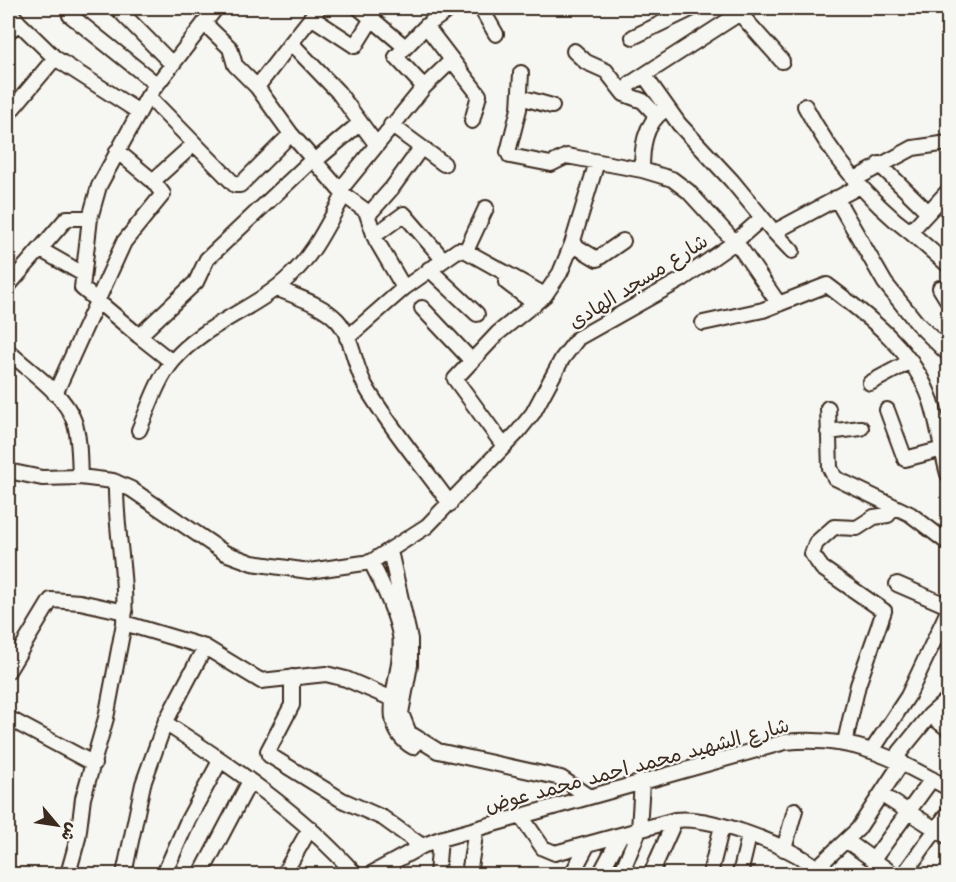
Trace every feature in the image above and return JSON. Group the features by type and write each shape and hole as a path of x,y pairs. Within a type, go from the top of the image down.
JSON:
{"street":[{"path":"72,8 70,15 152,90 194,144 237,186 291,134"},
{"path":"117,8 171,63"},
{"path":"172,362 96,302 82,288 83,274 95,197 117,151 152,90 216,8"},
{"path":"359,8 373,17 404,46"},
{"path":"481,8 496,33"},
{"path":"633,37 693,8"},
{"path":"8,9 55,58 139,112"},
{"path":"424,87 396,58 404,46 443,10"},
{"path":"630,84 738,10 782,61"},
{"path":"257,87 315,12 355,46 373,17"},
{"path":"8,32 19,23"},
{"path":"204,23 232,50 235,65 257,87 291,134 342,192 369,214 374,236 404,288"},
{"path":"426,26 479,95 472,122"},
{"path":"291,43 329,81 376,144"},
{"path":"574,51 586,62 606,71 624,94 643,101 662,112 732,181 762,219 792,251"},
{"path":"8,114 55,58"},
{"path":"139,430 161,379 172,362 185,349 228,318 276,288 304,262 342,192 376,144 424,87 452,60"},
{"path":"521,72 520,97 508,150 510,156 551,164 565,156 666,176 683,186 735,242 779,304"},
{"path":"644,75 662,112"},
{"path":"520,97 552,106"},
{"path":"805,106 857,182 948,265"},
{"path":"642,170 646,133 662,112"},
{"path":"139,336 196,282 207,259 314,160 360,123"},
{"path":"392,125 444,164"},
{"path":"774,231 836,198 879,164 913,148 948,143"},
{"path":"153,181 194,144"},
{"path":"369,214 392,188 421,148"},
{"path":"55,394 124,242 162,198 162,191 153,181 117,151"},
{"path":"504,446 455,379 498,333 540,299 560,273 572,244 597,162"},
{"path":"879,164 928,212"},
{"path":"910,232 948,191"},
{"path":"836,198 885,283 917,323 948,354"},
{"path":"466,250 486,208"},
{"path":"374,236 404,214 442,258"},
{"path":"8,284 41,250 67,218 90,218"},
{"name":"شارع مسجد الهادى","path":"371,562 427,526 504,446 533,413 562,359 578,338 681,280 735,242 762,219"},
{"path":"572,244 597,259 623,242"},
{"path":"41,250 83,274"},
{"path":"347,338 404,288 442,258 458,250 466,250 540,299"},
{"path":"429,269 477,314"},
{"path":"483,269 521,292 540,299"},
{"path":"703,322 728,319 779,304 827,285 866,314 894,340 911,361 943,421 943,449 948,474"},
{"path":"276,288 328,312 343,328 355,365 368,390 450,504"},
{"path":"940,288 948,301"},
{"path":"422,308 472,361"},
{"path":"8,351 55,394 74,421 80,477"},
{"path":"870,384 911,361"},
{"path":"828,408 830,468 835,478 910,514 948,543"},
{"path":"887,410 905,459 943,449"},
{"path":"828,432 861,428"},
{"path":"8,471 42,478 80,477 116,482 141,495 225,553 252,563 309,571 371,562 383,586 400,635 398,702"},
{"path":"68,874 78,838 83,798 106,718 125,617 116,518 116,482"},
{"path":"845,742 858,685 884,611 822,568 812,554 816,543 834,527 857,528 870,518 888,515 893,506"},
{"path":"390,551 410,639 410,664 392,718 404,741 418,750 438,751 554,776 568,781 588,796"},
{"path":"873,749 908,696 947,615 897,584"},
{"path":"8,670 51,600 80,602 205,646 261,681 272,682 318,674 335,676 398,702"},
{"path":"124,874 143,784 165,723 205,646"},
{"path":"292,677 293,701 268,751 269,755 342,800 383,818 422,846"},
{"path":"521,816 546,850 559,852 675,820 694,819 722,826 805,858 814,872 847,841 882,795 899,760 930,715 948,699"},
{"path":"930,715 948,729"},
{"path":"8,718 94,764"},
{"path":"165,723 250,782 310,828 355,874"},
{"name":"شارع الشهيد محمد احمد محمد عوض","path":"371,874 422,846 440,839 785,742 815,740 845,742 873,749 899,760 948,788"},
{"path":"164,874 188,820 220,761"},
{"path":"873,860 932,779"},
{"path":"621,874 639,830 642,781"},
{"path":"201,874 250,782"},
{"path":"882,795 943,833"},
{"path":"784,849 795,810"},
{"path":"904,874 943,833 948,813"},
{"path":"651,874 675,820"},
{"path":"710,874 722,826"},
{"path":"284,874 310,828"},
{"path":"469,874 476,829"},
{"path":"600,874 621,835"},
{"path":"740,874 749,836"},
{"path":"437,874 440,839"},
{"path":"847,841 888,873"},
{"path":"572,874 588,844"}]}
